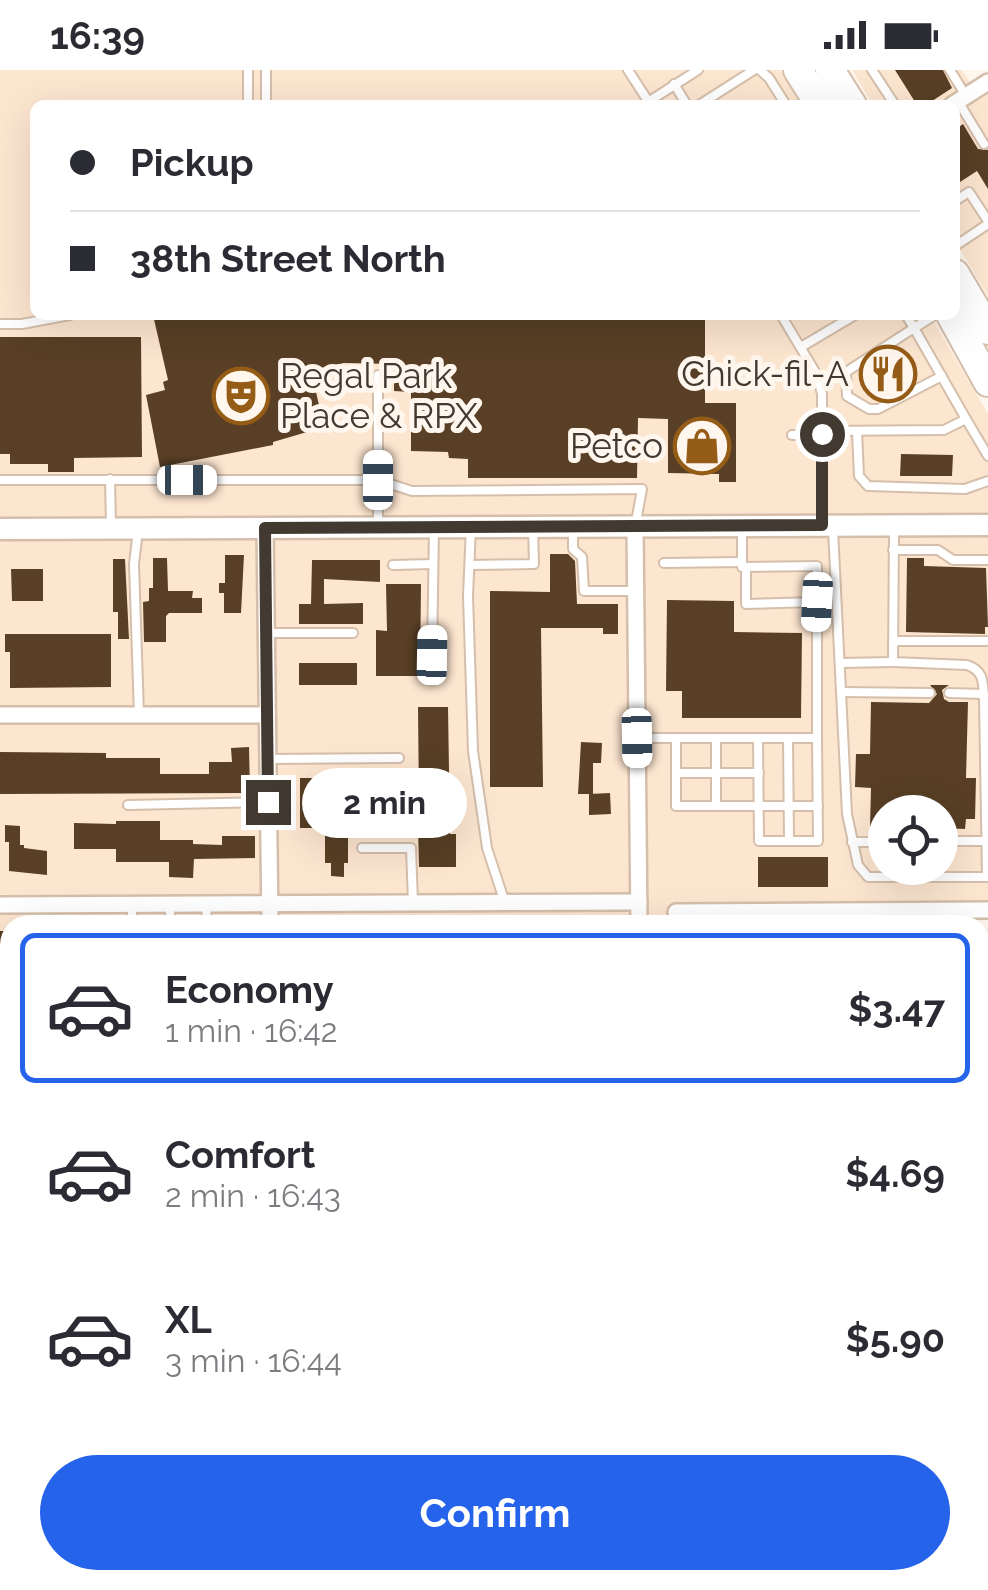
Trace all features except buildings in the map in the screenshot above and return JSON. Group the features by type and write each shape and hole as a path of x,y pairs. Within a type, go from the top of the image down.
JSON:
{"highway":[{"path":"798,70 817,100"},
{"path":"830,70 849,100"},
{"path":"960,282 986,323"},
{"path":"954,320 988,382"}],"street":[{"path":"960,100 988,82"},
{"path":"0,529 988,525"},
{"path":"635,527 639,915"},
{"path":"265,528 270,915"},
{"path":"0,714 268,715"},
{"path":"0,905 639,902"},
{"path":"676,912 988,910"}],"lane":[{"path":"248,70 248,100"},
{"path":"266,70 266,100"},
{"path":"628,70 647,100"},
{"path":"653,100 698,70"},
{"path":"707,100 757,70 770,78 783,100"},
{"path":"872,70 892,100"},
{"path":"950,70 959,100"},
{"path":"674,84 684,100"},
{"path":"960,103 984,144"},
{"path":"960,198 968,192 988,223 960,243"},
{"path":"0,324 43,320"},
{"path":"785,320 817,375 822,394 847,814 858,865 868,877 987,877 982,676 967,665 841,663"},
{"path":"834,320 837,325"},
{"path":"801,347 846,320"},
{"path":"909,320 988,456"},
{"path":"927,320 846,372 847,396 870,410 878,410 942,376"},
{"path":"378,375 378,528"},
{"path":"878,410 878,431"},
{"path":"792,436 944,430 966,419"},
{"path":"857,431 859,476 868,486 966,489 988,481"},
{"path":"110,479 111,529"},
{"path":"0,480 378,480 412,491 642,490 635,527"},
{"path":"893,662 894,525"},
{"path":"742,526 746,604 817,602"},
{"path":"470,564 534,564 533,527"},
{"path":"573,527 574,548 582,557 584,591 636,591"},
{"path":"432,655 434,528"},
{"path":"472,528 473,751 485,836 505,903"},
{"path":"138,529 134,564 139,715"},
{"path":"894,550 938,550 953,560 988,560"},
{"path":"664,563 817,566 818,841 759,840 758,738"},
{"path":"392,565 433,564"},
{"path":"266,633 353,633"},
{"path":"893,641 988,641"},
{"path":"842,692 930,693"},
{"path":"949,693 985,698"},
{"path":"637,738 817,738"},
{"path":"676,738 676,806 818,806"},
{"path":"716,738 716,806"},
{"path":"788,738 789,841"},
{"path":"268,759 399,758"},
{"path":"676,773 759,774"},
{"path":"128,805 268,802"},
{"path":"958,842 986,841"},
{"path":"852,842 868,842"},
{"path":"362,848 411,848 412,903"},
{"path":"132,904 132,915"},
{"path":"170,904 170,915"},
{"path":"206,904 207,915"}],"shaded area":[{"path":"0,70 780,70 799,100 30,100 30,320 933,320 988,414 988,517 0,522"},
{"path":"852,70 962,70 971,84 947,100 870,100"},
{"path":"988,91 988,296 960,249 960,109"},
{"path":"988,532 988,902 670,904 670,915 646,915 642,534"},
{"path":"629,534 632,895 276,897 272,535"},
{"path":"259,535 261,707 0,707 0,536"},
{"path":"0,722 261,722 263,897 0,898"},
{"path":"633,910 633,915 276,915 276,911"},
{"path":"263,911 263,915 0,915"}],"place":[{"name":"Chick-fil-A","path":"888,374"},
{"name":"Regal Park Place & RPX","path":"241,396"},
{"name":"Petco","path":"702,446"}],"route":[{"path":"268,802 265,528 822,525 822,434"}]}
